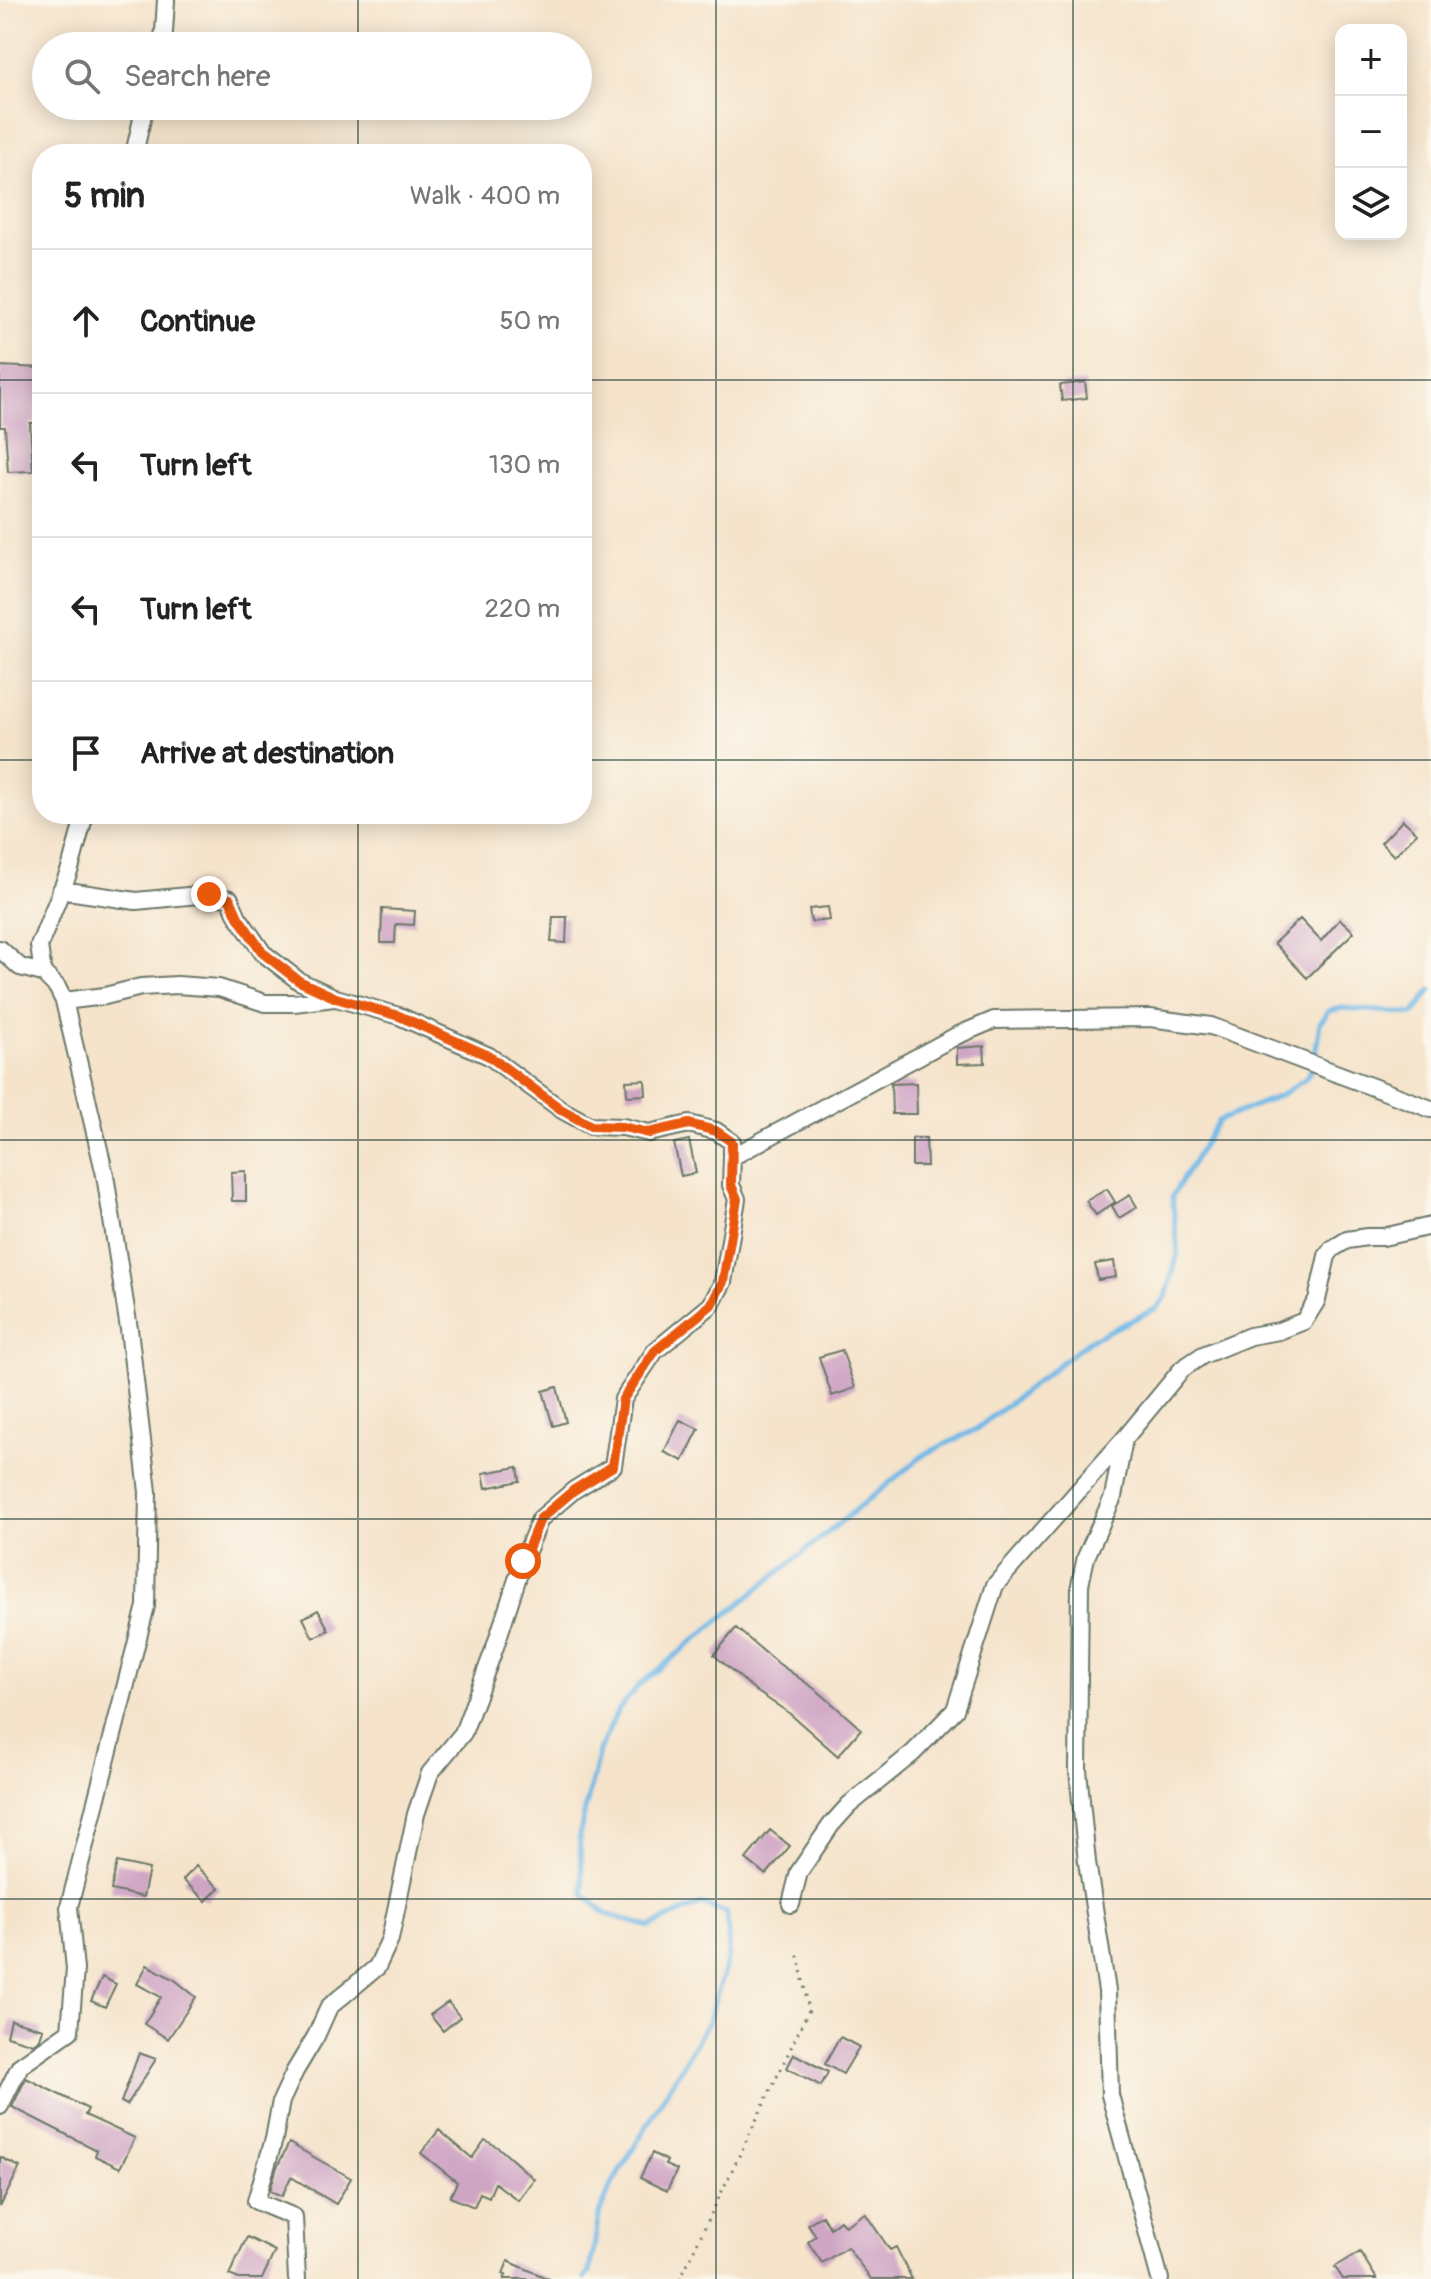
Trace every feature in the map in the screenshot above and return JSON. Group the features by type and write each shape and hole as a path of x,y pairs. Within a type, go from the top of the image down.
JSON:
{"street":[{"path":"164,32 166,0"},
{"path":"136,144 142,120"},
{"path":"43,973 39,946 70,869 82,824"},
{"path":"61,890 136,901 209,894 230,899 238,917 263,953 299,981 336,998 399,1016 489,1056 562,1110 591,1126 623,1127 649,1133 689,1124 716,1131 732,1142 731,1185 737,1199 723,1282 711,1305 655,1351 623,1399 613,1466 574,1490 540,1519 463,1733 430,1773 416,1814 390,1939 377,1967 329,2007 281,2101 274,2139 256,2201 294,2217 297,2279"},
{"path":"0,949 20,967 43,973 57,987 64,1001 105,1175 129,1329 148,1492 146,1606 69,1907 75,1969 70,2031 20,2066 0,2106"},
{"path":"64,1001 105,996 141,987 177,985 219,988 265,1003 336,998"},
{"path":"732,1157 956,1036 994,1020 1150,1018 1211,1026 1431,1109"},
{"path":"791,1904 799,1872 831,1825 849,1805 913,1753 955,1710 995,1585 1182,1369 1203,1355 1250,1336 1279,1331 1304,1321 1317,1300 1327,1256 1347,1240 1383,1237 1431,1226"},
{"path":"1125,1438 1113,1497 1086,1557 1080,1585 1078,1770 1087,1862 1107,1991 1110,2095 1160,2279"}],"path":[{"path":"680,2279 809,2010 797,1951"}],"building":[{"path":"0,366 32,368 32,471 8,472 5,427 0,427"},
{"path":"1085,382 1087,398 1062,401 1060,385"},
{"path":"1403,820 1417,833 1394,856 1381,843"},
{"path":"828,907 830,920 811,922 809,909"},
{"path":"382,909 415,911 414,925 396,924 395,943 381,943"},
{"path":"553,917 567,917 566,943 551,942"},
{"path":"1300,919 1321,941 1340,919 1354,932 1307,978 1274,943"},
{"path":"984,1046 985,1063 957,1064 957,1048"},
{"path":"645,1080 646,1095 627,1096 626,1081"},
{"path":"916,1083 917,1114 892,1114 891,1084"},
{"path":"912,1138 926,1138 927,1166 912,1166"},
{"path":"689,1140 696,1173 681,1176 674,1143"},
{"path":"246,1171 246,1201 232,1201 231,1172"},
{"path":"1107,1189 1115,1202 1096,1215 1086,1201"},
{"path":"1130,1195 1137,1207 1119,1218 1112,1206"},
{"path":"1114,1261 1116,1277 1098,1280 1095,1264"},
{"path":"842,1350 855,1388 832,1396 819,1357"},
{"path":"557,1387 566,1422 553,1426 543,1391"},
{"path":"680,1420 699,1429 683,1461 664,1452"},
{"path":"518,1467 520,1481 486,1488 483,1473"},
{"path":"318,1610 329,1630 313,1638 303,1618"},
{"path":"736,1628 861,1729 838,1756 714,1655"},
{"path":"770,1830 790,1846 766,1875 746,1859"},
{"path":"117,1862 149,1869 143,1897 111,1890"},
{"path":"196,1866 219,1888 206,1901 183,1880"},
{"path":"147,1965 175,1980 196,1997 168,2039 144,2024 161,1997 137,1984"},
{"path":"102,1977 116,1984 105,2007 91,2001"},
{"path":"448,2002 460,2017 443,2031 430,2015"},
{"path":"11,2020 43,2029 40,2039 33,2044 7,2036"},
{"path":"840,2037 859,2047 843,2074 825,2064"},
{"path":"139,2053 156,2059 127,2105 121,2102"},
{"path":"794,2054 828,2072 821,2086 787,2068"},
{"path":"26,2078 88,2109 85,2115 135,2138 120,2168 95,2156 97,2150 12,2107"},
{"path":"439,2130 472,2158 485,2140 499,2148 534,2179 518,2200 495,2183 489,2197 480,2193 474,2207 450,2197 457,2182 421,2153"},
{"path":"289,2143 351,2178 336,2204 291,2177 282,2196 270,2191"},
{"path":"652,2153 667,2161 665,2165 677,2170 667,2191 640,2178"},
{"path":"0,2157 20,2167 0,2207"},
{"path":"865,2213 890,2250 896,2247 912,2279 871,2279 847,2247 822,2263 808,2242 816,2236 808,2224 822,2215 830,2228 840,2220 845,2226"},
{"path":"247,2237 275,2251 262,2279 239,2279 229,2275"},
{"path":"1360,2252 1377,2279 1343,2279 1335,2267"},
{"path":"508,2261 549,2279 504,2279"}],"waterway":[{"path":"585,2279 590,2272 599,2215 610,2188 708,2022 729,1955 727,1913 701,1904 649,1927 606,1914 584,1895 579,1836 599,1751 617,1712 639,1685 925,1454 975,1430 1090,1340 1157,1308 1166,1297 1178,1253 1172,1196 1218,1121 1281,1095 1305,1079 1313,1067 1320,1023 1329,1011 1342,1008 1413,1014 1431,990"}],"route":[{"path":"209,894 230,899 238,917 263,953 299,981 336,998 399,1016 489,1056 562,1110 591,1126 623,1127 649,1133 689,1124 716,1131 732,1142 731,1185 737,1199 723,1282 711,1305 655,1351 623,1399 613,1466 574,1490 540,1519 523,1561"}]}
